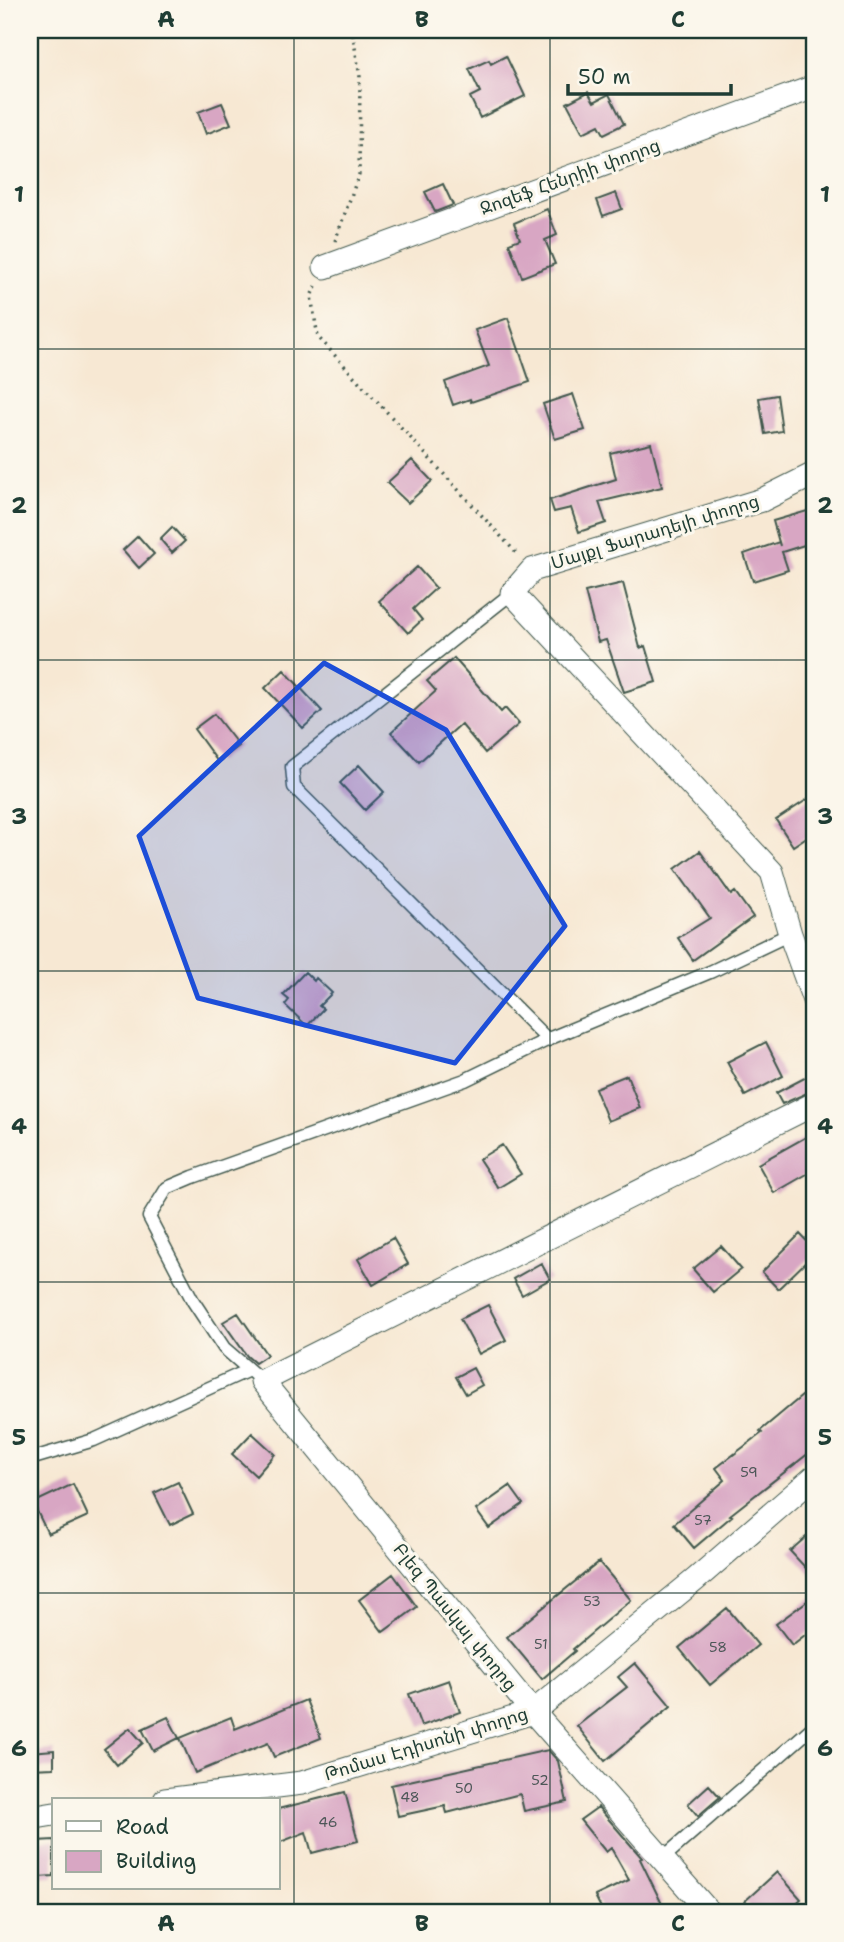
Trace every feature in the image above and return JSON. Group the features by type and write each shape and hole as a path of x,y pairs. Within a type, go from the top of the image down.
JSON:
{"street":[{"name":"Ջոզեֆ Հենրիի փողոց","path":"325,267 814,88"},
{"name":"Մայքլ Ֆարադեյի փողոց","path":"532,570 762,500 814,474"},
{"path":"532,570 512,593 772,872 790,934 814,1000"},
{"path":"256,1375 814,1104"},
{"name":"Բլեզ Պասկալ փողոց","path":"256,1375 533,1712 709,1912"},
{"name":"Թոմաս Էդիսոնի փողոց","path":"181,1798 302,1783 533,1712 695,1580 814,1477"},
{"path":"30,1818 52,1814"}],"lane":[{"path":"512,593 292,767 294,787 548,1040"},
{"path":"30,1459 113,1432 256,1375 225,1348 193,1301 149,1217 167,1188 465,1080 548,1040 710,972 790,934"},
{"path":"663,1858 814,1726"}],"path":[{"path":"352,30 360,77 359,174 325,267 311,296 318,337 532,570"}],"highlighted area":[{"path":"324,663 446,730 565,926 455,1063 198,998 139,836"}],"building":[{"path":"506,56 525,96 480,118 470,97 480,92 469,69 489,60 491,64"},
{"path":"588,92 594,102 609,94 624,124 604,134 599,125 583,133 567,103"},
{"path":"222,103 231,124 206,134 198,112"},
{"path":"443,184 453,205 435,212 425,192"},
{"path":"616,193 622,209 603,216 597,200"},
{"path":"547,209 557,235 545,240 555,264 522,277 509,243 520,239 514,223"},
{"path":"508,318 530,382 471,402 470,399 453,405 445,382 489,366 475,330"},
{"path":"573,394 585,430 555,439 543,404"},
{"path":"777,395 782,431 765,434 759,398"},
{"path":"651,443 662,487 599,502 606,523 579,532 571,508 554,512 550,500 616,479 610,453"},
{"path":"412,460 432,481 408,503 387,483"},
{"path":"814,509 814,542 782,552 788,570 753,581 744,554 779,542 773,521"},
{"path":"172,527 185,541 172,553 160,539"},
{"path":"138,536 154,554 139,568 123,550"},
{"path":"417,567 436,588 413,609 422,620 408,633 379,601"},
{"path":"623,583 640,648 645,646 656,682 624,692 606,640 598,642 585,592"},
{"path":"454,658 501,712 505,708 519,724 485,753 461,724 419,762 391,732 436,691 427,681"},
{"path":"284,670 322,711 303,728 265,688"},
{"path":"214,714 239,746 218,762 194,729"},
{"path":"359,765 384,792 365,810 340,783"},
{"path":"814,795 814,832 793,846 776,820"},
{"path":"700,851 731,895 735,892 753,917 693,960 678,938 710,918 675,869"},
{"path":"305,972 332,993 319,1006 323,1009 307,1026 285,1005 289,1000 283,995"},
{"path":"766,1042 783,1076 745,1096 727,1062"},
{"path":"814,1073 814,1090 782,1104 776,1093"},
{"path":"627,1075 640,1108 608,1121 595,1088"},
{"path":"808,1136 814,1148 814,1170 774,1193 758,1164"},
{"path":"502,1145 521,1174 498,1188 479,1159"},
{"path":"800,1234 814,1249 814,1254 778,1289 762,1272"},
{"path":"393,1238 408,1264 373,1285 358,1259"},
{"path":"721,1246 741,1269 713,1292 693,1269"},
{"path":"541,1263 550,1279 522,1295 513,1279"},
{"path":"488,1305 506,1340 479,1354 460,1319"},
{"path":"238,1313 267,1355 255,1363 223,1322"},
{"path":"473,1368 482,1385 466,1394 456,1377"},
{"path":"814,1386 814,1449 730,1515 732,1516 694,1548 674,1524 725,1480 716,1468 762,1433 760,1431"},
{"path":"252,1433 275,1454 256,1476 232,1454"},
{"path":"178,1482 193,1514 170,1525 154,1493"},
{"path":"73,1484 88,1516 48,1534 33,1503"},
{"path":"510,1486 523,1504 489,1528 476,1510"},
{"path":"814,1530 814,1577 790,1551"},
{"path":"599,1562 631,1600 542,1679 507,1637"},
{"path":"393,1574 417,1607 383,1632 359,1600"},
{"path":"814,1596 814,1628 792,1645 776,1624"},
{"path":"727,1608 758,1645 710,1685 679,1648"},
{"path":"635,1663 671,1706 605,1761 577,1726 627,1687 618,1677"},
{"path":"449,1680 460,1712 421,1726 409,1694"},
{"path":"306,1700 321,1738 274,1757 268,1743 195,1773 180,1738 231,1717 235,1729"},
{"path":"168,1717 179,1738 153,1751 142,1729"},
{"path":"130,1728 143,1743 117,1765 104,1749"},
{"path":"54,1750 54,1768 30,1769 30,1752"},
{"path":"548,1750 558,1761 567,1802 524,1811 520,1794 447,1813 445,1806 398,1816 391,1785"},
{"path":"709,1785 720,1797 698,1816 688,1804"},
{"path":"345,1792 358,1841 312,1853 306,1832 280,1842 280,1808"},
{"path":"598,1807 642,1858 640,1859 662,1904 644,1912 603,1912 595,1896 629,1880 611,1848 606,1852 580,1820"},
{"path":"52,1840 52,1876 38,1877 36,1841"},
{"path":"777,1872 801,1899 786,1912 755,1912 745,1901"}]}
